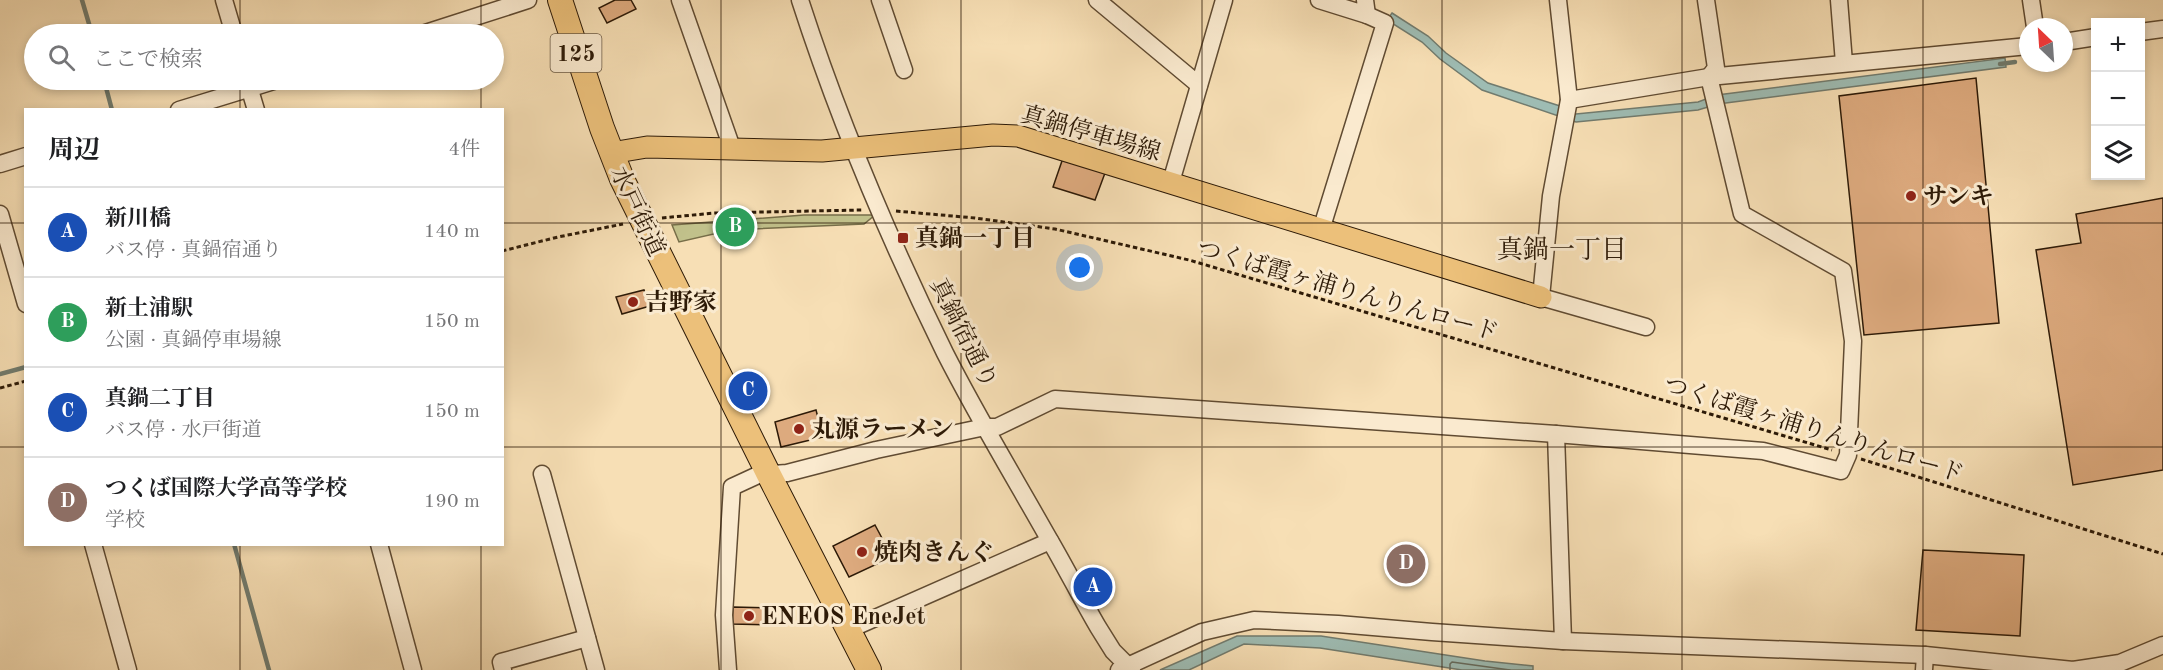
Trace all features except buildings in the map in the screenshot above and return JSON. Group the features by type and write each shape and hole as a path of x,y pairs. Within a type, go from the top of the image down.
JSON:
{"highway":[{"name":"水戸街道","path":"560,0 611,153 641,221 868,670"}],"main road":[{"name":"真鍋停車場線","path":"611,153 647,147 822,151 894,142 993,135 1018,136 1541,297"}],"street":[{"path":"224,0 231,24"},
{"path":"453,24 528,0"},
{"path":"680,0 732,148"},
{"name":"真鍋宿通り","path":"800,0 815,47 879,211 941,344 984,427 1098,627 1126,669"},
{"path":"880,0 904,70"},
{"path":"1097,0 1199,85"},
{"path":"1171,182 1224,0"},
{"path":"1319,0 1366,7 1385,24 1321,230"},
{"path":"1558,0 1569,100 1551,196 1541,297 1646,327"},
{"path":"1706,0 1716,68 1709,77"},
{"path":"1839,0 1844,63"},
{"path":"2031,0 2034,18"},
{"path":"2145,31 2163,29"},
{"path":"2073,41 2091,39"},
{"path":"1569,100 1709,77 2019,47"},
{"path":"728,670 724,615 732,487 758,475 787,473 876,450 984,427 998,427 1055,399 1763,451 1841,471 1848,455 1853,341 1843,271 1742,214 1709,77"},
{"path":"184,108 232,90"},
{"path":"250,90 255,108"},
{"path":"0,164 24,157"},
{"path":"0,214 24,297"},
{"path":"1556,434 1563,641"},
{"path":"542,474 596,670"},
{"path":"848,630 1050,541"},
{"path":"94,546 128,670"},
{"path":"380,546 413,670"},
{"path":"1126,669 1202,632 1254,620 1563,641 2073,670 2120,663 2163,645"},
{"path":"503,670 501,662 587,638"}],"path":[{"name":"つくば霞ヶ浦りんりんロード","path":"504,250 558,237 641,221 714,213 806,210 879,211 975,218 1055,229 1189,260 1848,455 2163,554"},
{"path":"0,388 24,382"}],"green space":[{"path":"804,215 875,215 864,224 731,230 679,242 672,225"}],"water":[{"path":"1392,13 1428,36 1446,53 1488,83 1560,106 1576,114 1698,102 1717,95 2005,58 2006,67 1718,104 1698,110 1576,122 1482,90 1440,59 1422,42 1387,20"},
{"path":"1237,636 1321,636 1533,666 1533,670 1462,670 1320,648 1244,644 1189,670 1160,670"}],"waterway":[{"path":"82,0 89,24"},
{"path":"2000,64 2015,62"},
{"path":"107,90 111,108"},
{"path":"0,374 24,368"},
{"path":"235,546 269,670"}],"place":[{"name":"サンキ","path":"1911,196"},
{"name":"新土浦駅","path":"735,227"},
{"name":"真鍋一丁目","path":"903,238"},
{"name":"吉野家","path":"633,302"},
{"name":"真鍋二丁目","path":"748,391"},
{"name":"丸源ラーメン","path":"799,429"},
{"name":"焼肉きんぐ","path":"862,552"},
{"name":"つくば国際大学高等学校","path":"1406,564"},
{"name":"新川橋","path":"1093,587"},
{"name":"ENEOS EneJet","path":"749,616"}],"district":[{"name":"真鍋一丁目","path":"1562,249"}]}
